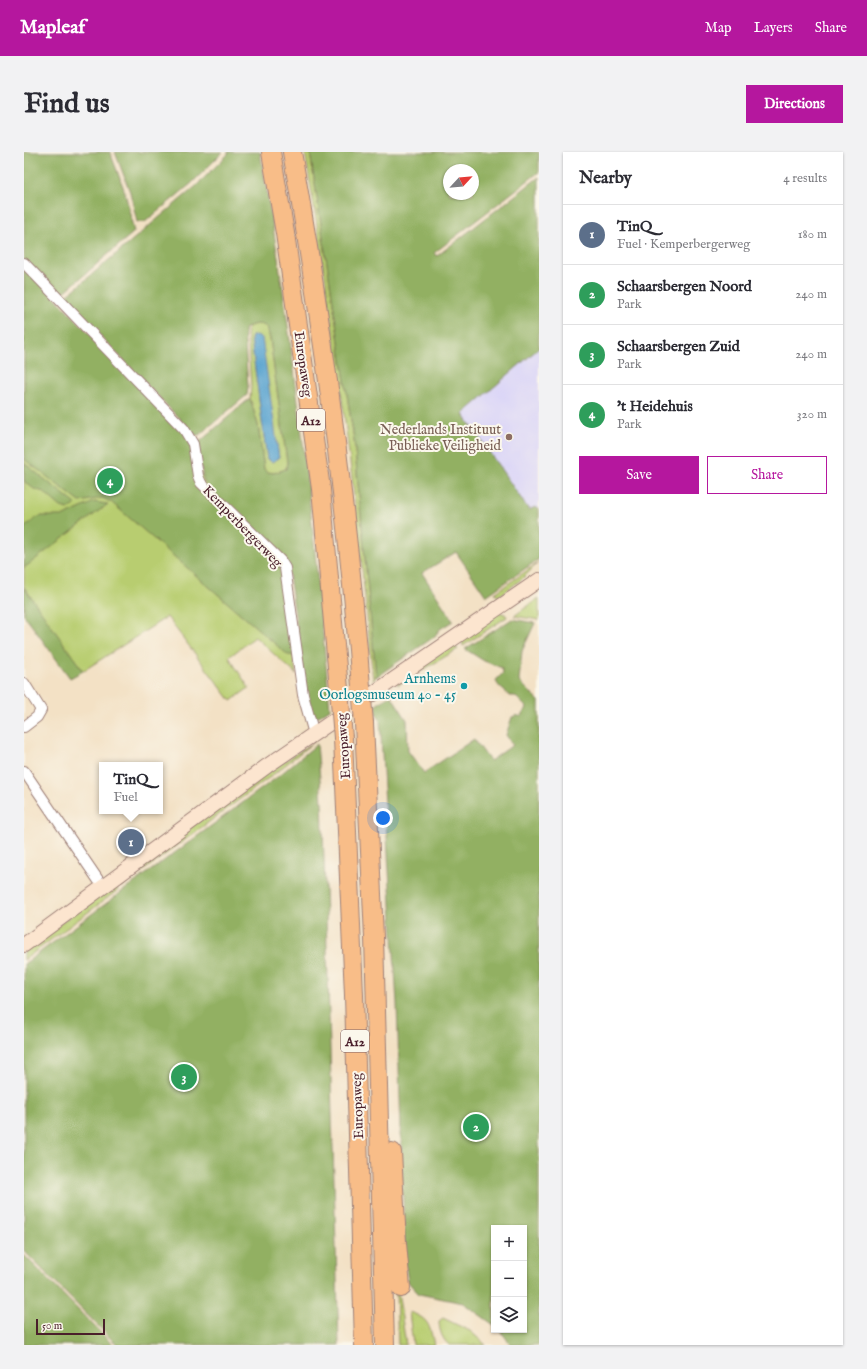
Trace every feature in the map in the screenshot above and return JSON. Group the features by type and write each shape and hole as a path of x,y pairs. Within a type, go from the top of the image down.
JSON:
{"highway":[{"name":"Europaweg","path":"271,152 286,240 321,489 343,738 354,995 364,1345"},
{"name":"Europaweg","path":"292,152 323,344 343,507 364,723 374,937 385,1345"},
{"name":"A12","path":"374,937 387,1032 397,1243 401,1288"}],"main road":[{"path":"24,945 314,734 539,580"}],"street":[{"name":"Kemperbergerweg","path":"24,263 184,429 193,444 198,476 201,482 280,560 285,568 303,694 314,734"},
{"path":"24,683 41,710 38,718 24,728"},
{"path":"24,770 102,887"}],"shaded area":[{"name":"Nederlands Instituut Publieke Veiligheid","path":"539,348 539,509 535,507 529,511 463,414"}],"green space":[{"path":"24,152 110,152 125,192 134,232 61,295 24,260"},
{"path":"115,152 223,152 192,183 145,222 137,222 130,192"},
{"path":"228,152 260,152 283,290 293,360 317,569 330,709 313,720 309,708 289,575 204,482 196,445 250,398 258,425 264,469 267,472 274,473 286,469 287,462 270,339 267,327 255,324 244,330 248,387 247,395 199,435 195,435 64,298 195,187 228,154"},
{"path":"305,152 310,152 354,440 376,677 373,680 360,547 344,415 326,283"},
{"path":"310,152 539,152 539,172 434,253 437,256 539,177 539,348 463,414 529,510 535,507 539,509 539,559 486,596 456,552 422,573 453,621 440,629 434,637 376,677 354,440"},
{"path":"24,265 183,431 191,445 196,477 283,570 296,656 288,655 111,502 102,498 80,502 24,459"},
{"path":"24,266 281,569 296,674 255,637 229,657 249,688 231,701 167,617 83,671 24,615"},
{"path":"262,324 267,327 270,339 287,462 286,469 274,473 267,472 264,469 258,425 250,398 251,386 247,331 249,326","holes":["252,336 272,413 279,458 272,462 267,459 251,339"]},
{"path":"24,463 76,504 68,509 61,507 44,492 34,489 24,481"},
{"path":"94,502 108,504 24,568 24,528 36,518 42,516 64,516"},
{"path":"539,562 522,579 498,597 495,593"},
{"path":"24,587 83,671 70,678 24,615"},
{"path":"539,598 539,620 514,616"},
{"path":"499,612 505,614 507,617 463,646 461,638"},
{"path":"512,619 535,623 522,651 519,681 539,701 539,1345 511,1345 502,1333 527,1333 527,1225 491,1225 491,1323 463,1303 419,1294 408,1282 405,1261 397,1004 380,720 377,715 376,705 391,695 407,720 408,751 424,773 474,739 490,761 513,745 506,735 512,717 518,715 520,717 527,708 515,696 509,696 498,685 496,680 503,673 502,668 484,661 465,649"},
{"path":"453,644 458,649 398,685 397,683"},
{"path":"315,741 274,774 121,887 117,882 231,797"},
{"path":"317,744 322,802 339,1345 117,1345 24,1251 24,964 276,778"},
{"path":"114,884 118,890 24,960 24,950"},
{"path":"24,1255 113,1345 24,1345"},
{"path":"398,1291 406,1345 398,1345 396,1292"},
{"path":"409,1312 416,1314 425,1320 430,1328 434,1345 413,1345"},
{"path":"443,1318 470,1331 486,1345 449,1345 441,1334 439,1321"}],"water":[{"path":"257,335 262,338 279,458 272,462 267,459 251,339 252,336"}],"place":[{"name":"Nederlands Instituut Publieke Veiligheid","path":"509,437"},
{"name":"'t Heidehuis","path":"110,481"},
{"name":"Arnhems Oorlogsmuseum 40 - 45","path":"464,686"},
{"name":"TinQ","path":"131,842"},
{"name":"Schaarsbergen Zuid","path":"184,1077"},
{"name":"Schaarsbergen Noord","path":"476,1127"}]}
